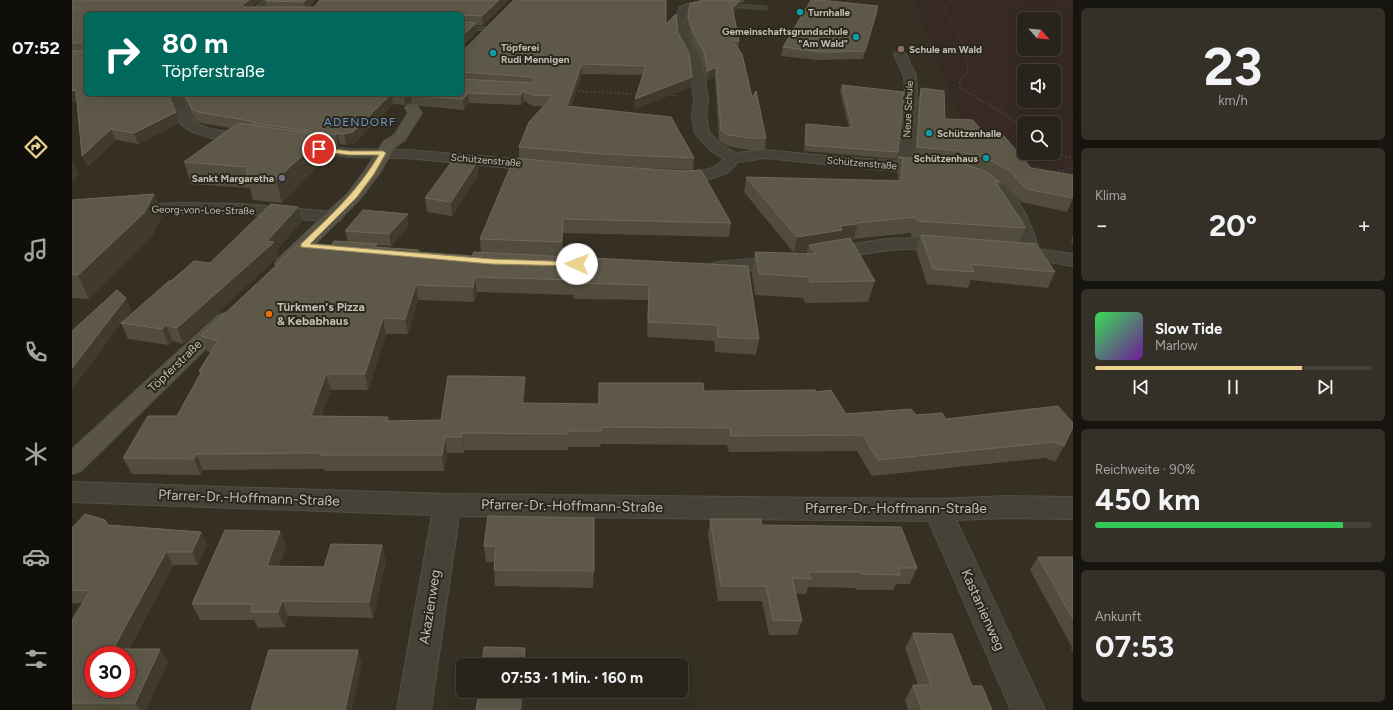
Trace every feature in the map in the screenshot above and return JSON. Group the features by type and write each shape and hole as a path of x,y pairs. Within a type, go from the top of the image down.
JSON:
{"main road":[{"path":"477,39 496,19"},
{"path":"270,277 334,217 362,185 386,148 400,137 413,117 415,112 412,108 421,96"},
{"name":"Töpferstraße","path":"72,464 242,303"}],"street":[{"path":"254,12 265,5 267,0"},
{"path":"662,176 703,176 715,173 728,166 733,158 715,147 702,134 699,115 701,96 696,62 685,42 682,25 683,10 690,6 703,4"},
{"name":"Neue Schule","path":"900,54 910,76 911,92 904,167"},
{"path":"176,96 188,123 198,129 220,135 261,141"},
{"name":"Schützenstraße","path":"283,144 349,153 386,148 420,155 558,167"},
{"name":"Schützenstraße","path":"733,158 765,154 839,162 940,170"},
{"path":"966,174 996,188 1010,202 1022,224 1031,252"},
{"name":"Georg-von-Loe-Straße","path":"72,212 183,208 243,209 334,217"},
{"path":"700,269 779,262 886,244 914,243 964,247"},
{"path":"304,246 328,248"},
{"path":"1001,250 1031,252 1073,260"},
{"name":"Pfarrer-Dr.-Hoffmann-Straße","path":"72,492 447,504 938,510 1073,508"},
{"name":"Akazienweg","path":"414,710 447,504"},
{"name":"Kastanienweg","path":"938,510 1028,710"}],"lane":[{"path":"703,4 766,8"},
{"path":"464,27 486,29"}],"path":[{"path":"954,0 943,8 961,37 966,51 968,70 959,84 960,88 1006,115 1017,124"},
{"path":"574,91 644,94"},
{"path":"664,95 701,96"},
{"path":"1061,155 1073,159"},
{"path":"1044,172 1068,170 1073,166"}],"shaded area":[{"path":"916,0 1073,0 1073,182 1025,160 1061,160 1061,116 1017,116 1017,156 966,133 919,13"}],"building":[{"path":"72,0 249,0 242,5 244,7 314,7 320,0 499,0 482,16 464,15 464,12 84,12 84,96 169,96 176,112 134,133 111,129 82,156 76,90 72,91 72,51 83,51 83,43 72,43 72,9 76,8 72,7"},
{"path":"266,0 306,0 304,2"},
{"path":"514,0 666,0 666,24 676,14 678,33 689,53 692,77 635,99 646,66 582,64 567,106 671,117 694,158 603,154 519,147 529,122 553,96 533,95 523,91 521,95 468,93 463,99 418,96 464,96 464,79 532,83 537,80 532,77 464,72 464,48"},
{"path":"703,0 739,1 734,7 732,6 739,41 732,40 742,54 752,97 756,91 766,138 728,135 721,130 716,67 708,71 704,52 693,32 688,16 690,4"},
{"path":"811,0 878,6 865,51 820,52 783,47"},
{"path":"464,22 476,23 464,34"},
{"path":"842,85 904,92 898,152 806,145 806,124 852,128"},
{"path":"921,88 944,91 945,119 973,120 986,136 1004,136 1017,151 1017,160 1024,160 1031,168 1073,175 1073,198 1026,189 1010,171 986,158 958,151 917,147"},
{"path":"185,96 389,96 353,132 344,134 337,133 336,135 253,123 255,122 198,112 192,109"},
{"path":"238,123 324,135 276,180 247,178 247,167 184,162"},
{"path":"898,157 958,162 985,171 1000,182 995,181 1025,228 917,221 915,217 857,223 858,224 840,226 842,230 797,237 746,177 901,181 903,158"},
{"path":"514,158 603,166 686,171 701,170 731,223 563,219 562,242 480,239"},
{"path":"453,160 477,162 451,202 425,198"},
{"path":"154,194 144,213 78,275 72,275 72,200"},
{"path":"271,204 298,207 267,241 274,242 177,328 166,325 162,329 121,323 194,261 210,263"},
{"path":"363,210 408,214 389,234 345,231"},
{"path":"921,235 1036,244 1055,272 970,264 974,272 933,269"},
{"path":"850,238 875,281 810,282 808,277 759,274 755,252 816,254 809,245"},
{"path":"334,241 377,244 374,247 419,250 418,252 472,256 474,252 748,266 759,339 718,337 717,325 648,322 649,285 574,283 574,280 475,277 473,287 416,285 405,319 383,318 365,374 326,374 311,416 388,417 386,421 441,420 448,376 472,376 525,377 522,403 599,404 599,383 703,383 704,391 815,390 817,392 831,390 846,414 911,409 916,415 942,413 946,419 1058,406 1073,423 1073,427 1064,446 1054,442 878,460 863,435 731,436 730,428 601,427 601,431 568,431 568,434 462,433 462,437 445,437 442,455 320,455 321,453 196,454 194,459 123,458 148,416 177,416 202,371 199,371 218,341 201,336 300,243 332,245"},
{"path":"117,290 126,298 72,368 72,331"},
{"path":"85,514 105,520 108,525 201,532 192,552 166,552 115,646 84,646 84,698 136,698 136,649 160,649 135,703 72,703 72,620 90,591 72,590 72,528"},
{"path":"488,516 594,518 594,571 494,570 496,546 484,546"},
{"path":"710,519 761,519 762,525 901,527 917,568 898,568 900,575 862,574 861,572 809,572 811,579 792,578 802,621 773,620 766,586 721,586"},
{"path":"225,530 280,531 267,566 324,567 331,544 382,545 369,602 282,601 278,612 251,612 253,604 192,604"},
{"path":"1038,557 1073,557 1073,619"},
{"path":"913,633 952,634 972,686 982,686 992,710 922,710 913,685 931,685"},
{"path":"484,647 525,648 524,658 483,658"},
{"path":"269,650 358,650 345,710 251,710"},
{"path":"478,698 521,698 520,710 476,710"}],"place":[{"name":"Turnhalle","path":"800,12"},
{"name":"Gemeinschaftsgrundschule \"Am Wald\"","path":"856,37"},
{"name":"Schule am Wald","path":"901,49"},
{"name":"Töpferei Rudi Mennigen","path":"493,53"},
{"name":"Schützenhalle","path":"929,133"},
{"name":"Schützenhaus","path":"986,158"},
{"name":"Sankt Margaretha","path":"282,178"},
{"name":"Türkmen's Pizza & Kebabhaus","path":"269,314"}],"district":[{"name":"ADENDORF","path":"360,122"}],"route":[{"path":"319,149 364,154 383,153 371,174 354,196 304,246 491,261 577,264"}]}
